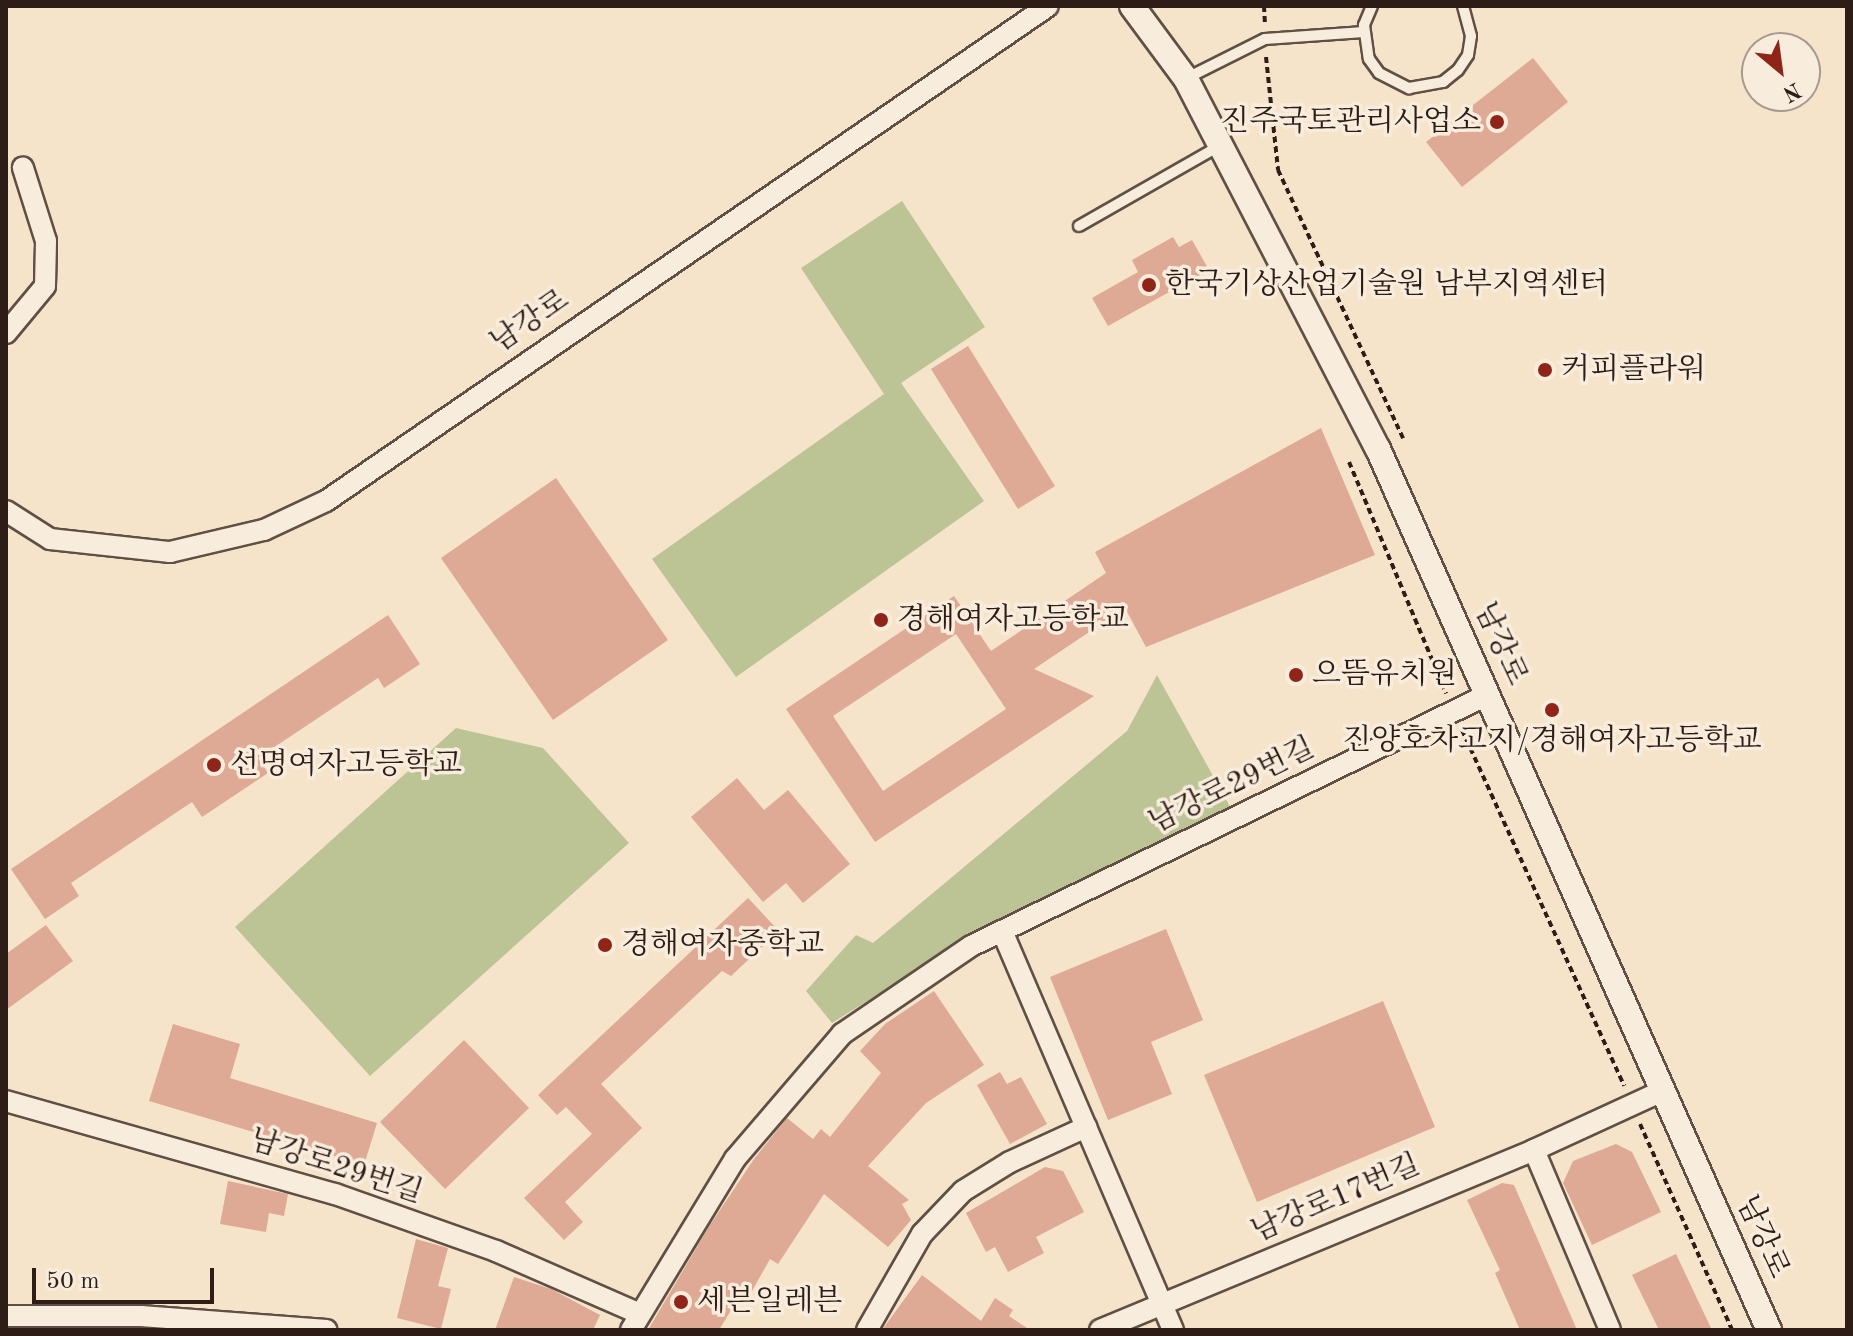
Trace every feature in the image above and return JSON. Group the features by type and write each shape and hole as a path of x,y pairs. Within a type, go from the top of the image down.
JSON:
{"street":[{"name":"남강로","path":"6,511 50,539 170,552 264,530 326,501 1048,6"},
{"name":"남강로","path":"1132,6 1186,79 1378,449 1769,1330"},
{"path":"6,333 45,286 46,241 23,168"},
{"name":"남강로29번길","path":"6,1101 335,1194 496,1251 636,1322 735,1159 842,1034 971,946 1487,695"},
{"path":"1002,931 1173,1330"},
{"name":"남강로17번길","path":"1100,1330 1534,1150 1662,1091"},
{"path":"867,1330 922,1234 963,1191 1010,1162 1086,1127"},
{"path":"1534,1150 1610,1330"},
{"path":"6,1316 141,1316 326,1330"}],"lane":[{"path":"1372,6 1364,32 1369,59 1379,73 1400,85 1426,88 1443,82 1458,70 1468,55 1471,36 1463,6"},
{"path":"1186,79 1265,39 1364,32"},
{"path":"1079,226 1221,145"}],"path":[{"path":"1264,6 1268,99 1278,170 1403,438"},
{"path":"1349,462 1454,711 1732,1330"}],"green space":[{"path":"902,201 985,327 901,383 984,501 736,677 652,559 884,394 801,268"},
{"path":"1157,675 1232,810 997,920 832,1023 806,991 856,935 873,943 1127,731"},
{"path":"456,728 543,748 629,843 370,1076 235,927"}],"building":[{"name":"진주국토관리사업소","path":"1533,58 1568,102 1462,187 1426,142"},
{"name":"한국기상산업기술원 남부지역센터","path":"1173,237 1179,247 1192,240 1209,270 1108,326 1092,298 1138,272 1132,260"},
{"path":"968,346 1055,486 1018,509 931,369"},
{"path":"1321,428 1375,555 1146,647 1125,608 1034,669 1094,696 875,842 786,709 954,596 991,651 1106,573 1095,552","holes":["956,634 1006,709 883,791 833,716"]},
{"path":"556,478 668,640 553,720 441,558"},
{"name":"선명여자고등학교","path":"388,615 420,664 384,688 378,678 258,758 268,773 202,817 192,802 71,883 79,896 45,919 11,869"},
{"path":"737,778 764,810 788,790 850,864 803,903 786,883 763,902 691,817"},
{"name":"경해여자중학교","path":"748,898 779,931 731,976 722,971 601,1084 642,1128 565,1202 583,1222 564,1240 524,1198 592,1134 566,1107 557,1115 538,1095"},
{"path":"46,925 73,961 6,1010 6,954"},
{"path":"1166,929 1203,1020 1151,1042 1172,1094 1108,1120 1050,977"},
{"path":"934,991 984,1065 926,1103 868,1166 909,1200 902,1204 911,1220 888,1247 824,1194 778,1264 770,1259 752,1291 745,1287 719,1330 648,1330 708,1228 754,1159 787,1118 813,1139 821,1129 830,1137 881,1073 860,1051 885,1024"},
{"path":"1383,1001 1435,1127 1257,1202 1204,1075"},
{"path":"173,1024 240,1044 230,1078 377,1123 364,1165 149,1101"},
{"path":"464,1040 529,1108 445,1189 380,1122"},
{"path":"1000,1072 1007,1084 1021,1077 1047,1124 1010,1144 977,1085"},
{"path":"1616,1144 1632,1152 1661,1212 1592,1245 1563,1183 1573,1161"},
{"path":"1045,1167 1063,1171 1084,1212 1036,1237 1044,1253 1008,1272 995,1247 986,1252 966,1213"},
{"path":"228,1181 288,1194 284,1216 269,1213 266,1232 220,1224"},
{"path":"1502,1183 1514,1185 1577,1330 1520,1330 1495,1273 1500,1270 1467,1200"},
{"path":"416,1239 448,1248 438,1286 451,1289 441,1329 397,1318"},
{"path":"1676,1254 1712,1330 1659,1330 1632,1275"},
{"path":"922,1275 981,1321 995,1298 1013,1310 1009,1316 1030,1330 882,1330"},
{"path":"514,1277 551,1289 600,1315 593,1330 495,1330"}],"place":[{"name":"진주국토관리사업소","path":"1497,122"},
{"name":"한국기상산업기술원 남부지역센터","path":"1149,285"},
{"name":"커피플라워","path":"1545,370"},
{"name":"경해여자고등학교","path":"881,620"},
{"name":"으뜸유치원","path":"1296,675"},
{"name":"진양호차고지/경해여자고등학교","path":"1552,710"},
{"name":"선명여자고등학교","path":"214,765"},
{"name":"경해여자중학교","path":"605,945"},
{"name":"세븐일레븐","path":"681,1302"}]}
